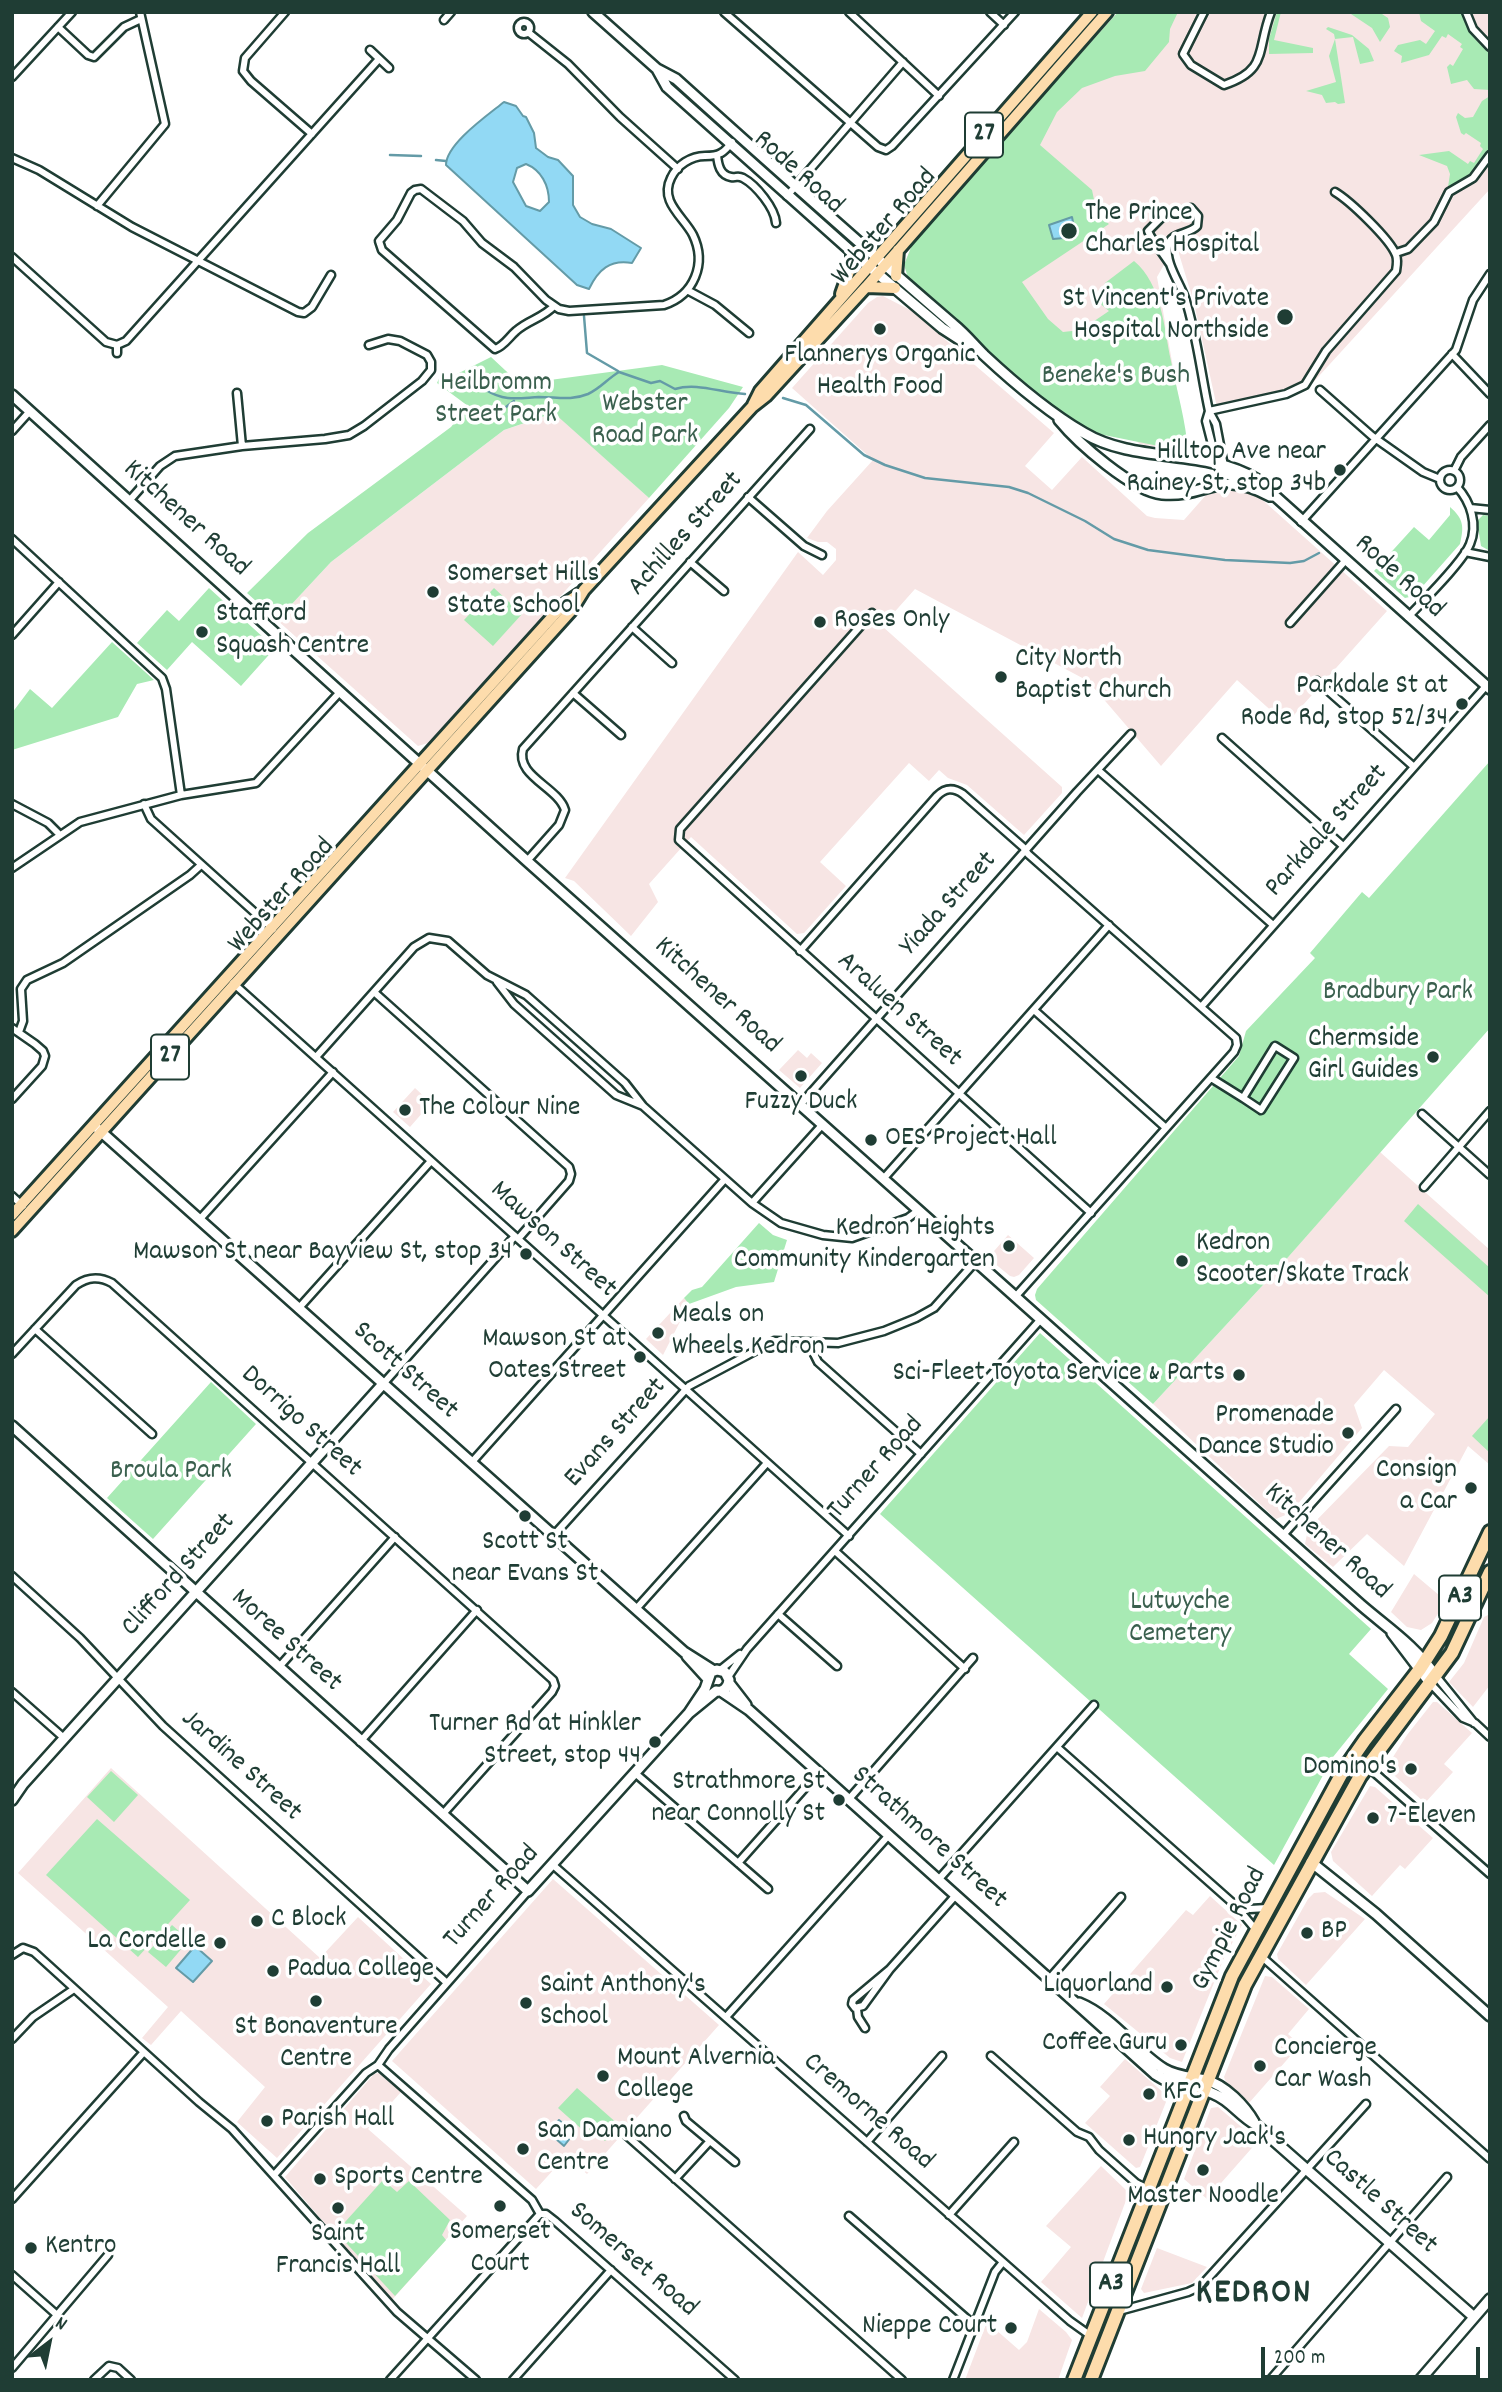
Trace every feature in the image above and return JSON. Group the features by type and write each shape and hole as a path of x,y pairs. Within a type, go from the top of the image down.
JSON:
{"highway":[{"name":"Gympie Road","path":"1074,2380 1232,1976 1342,1773 1423,1665 1448,1624 1490,1532"},
{"name":"Gympie Road","path":"1091,2380 1237,2005 1261,1955 1367,1766 1457,1643 1485,1593 1490,1572"}],"main road":[{"name":"Webster Road","path":"12,1231 26,1208 424,767 571,611 584,590 866,287 877,266 1092,12"},
{"name":"Webster Road","path":"752,407 760,391 841,297 898,250 1107,12"},
{"path":"866,287 896,282 898,250"},
{"path":"841,297 852,263 852,252"},
{"name":"Webster Road","path":"12,1215 26,1208"}],"street":[{"path":"12,77 72,12"},
{"path":"285,12 245,58 243,71 312,134"},
{"path":"444,20 452,12"},
{"name":"Rode Road","path":"593,12 657,69 676,79 738,135 942,328 983,354 1053,413 1084,433 1112,445 1199,461 1256,479 1488,688"},
{"path":"724,12 849,123 878,147 886,150 1015,12"},
{"path":"849,12 939,96"},
{"path":"990,12 1004,25"},
{"path":"1204,12 1184,54 1191,65 1220,84 1227,84 1253,70 1271,12"},
{"path":"1466,12 1473,29 1490,47"},
{"path":"58,27 88,55 94,57 140,15 165,124 97,206"},
{"path":"528,33 568,64 620,117 678,169"},
{"path":"370,50 389,68"},
{"path":"12,257 117,349 379,59"},
{"path":"787,196 902,62"},
{"name":"Rode Road","path":"657,69 667,87 730,145 852,252 877,266"},
{"path":"554,306 495,349 382,250 379,242 397,220 411,193 422,190 463,221 482,243 514,267 554,306 565,311 664,305 676,300 687,290 695,278 699,256 691,231 669,199 668,185 678,169 691,159 717,155 738,135"},
{"path":"717,155 723,173 742,178 768,203 776,223"},
{"path":"1396,253 1408,249 1417,240 1434,222 1449,192 1473,178 1490,155"},
{"path":"12,158 38,170 97,206 302,313 311,309 331,275"},
{"path":"1209,411 1286,394 1304,385 1326,351 1391,278 1397,265 1396,253 1354,206 1335,192"},
{"path":"1170,264 1170,242 1177,235 1193,230 1198,224 1198,216 1191,208 1164,215 1149,231 1170,264 1188,308 1209,411 1216,424 1221,467 1215,480 1200,488"},
{"path":"1301,522 1452,355 1460,342 1473,300 1490,275"},
{"path":"687,290 715,305 749,333"},
{"path":"129,500 170,458 190,452 349,435 422,381 431,370 427,355 400,341 388,339 369,345"},
{"path":"1452,355 1490,394"},
{"path":"1320,390 1376,438 1423,472 1440,480 1447,490 1457,487"},
{"path":"237,393 242,446"},
{"name":"Kitchener Road","path":"12,395 527,861 1391,1631 1433,1679"},
{"path":"12,431 30,411"},
{"path":"1209,411 1206,421 1211,445 1221,467 1257,488"},
{"name":"Rode Road","path":"1053,413 1068,430 1138,486 1160,494 1180,493 1230,482 1257,488 1277,500"},
{"path":"1454,471 1461,457 1490,425"},
{"name":"Achilles Street","path":"527,861 559,825 565,810 559,799 526,769 522,753 526,745 810,429"},
{"path":"1199,461 1207,454 1211,445"},
{"path":"1440,480 1445,472 1454,471"},
{"path":"1454,471 1460,478 1457,487"},
{"path":"1408,617 1465,552 1472,533 1470,508 1467,499 1457,487"},
{"path":"748,497 804,546 822,555"},
{"path":"1470,508 1490,510"},
{"path":"12,539 164,681 181,795"},
{"path":"1465,552 1490,557"},
{"path":"1290,623 1345,561"},
{"path":"690,562 724,591"},
{"path":"12,635 59,582"},
{"name":"Araluen Street","path":"872,613 680,830 678,838 685,848 1091,1213"},
{"path":"632,627 672,663"},
{"path":"1317,681 1414,767"},
{"name":"Parkdale Street","path":"1201,1007 1414,767 1488,688"},
{"path":"12,868 80,822 181,795 249,785 259,781 340,692"},
{"path":"573,693 621,735"},
{"name":"Yiada Street","path":"801,1104 1131,734"},
{"path":"1222,738 1343,846"},
{"path":"1098,770 1273,925"},
{"path":"800,951 944,791 951,789 963,794 1234,1036 1237,1045 1234,1052 1016,1296"},
{"path":"12,804 48,823 60,835"},
{"path":"144,804 151,819 276,931"},
{"path":"12,1099 40,1069 45,1059 43,1051 16,1030 23,1024 21,992 25,982 68,960 201,865"},
{"path":"884,1178 1109,925"},
{"path":"316,1057 414,947 429,938 448,941 484,973 520,990 537,1004 625,1083 643,1106 752,1203 775,1220 823,1235 847,1238 863,1236 908,1218 919,1210"},
{"path":"496,980 514,1004 616,1095 643,1106"},
{"name":"Mawson Street","path":"231,981 849,1536"},
{"path":"374,992 574,1174 383,1384"},
{"path":"1034,1010 1166,1128"},
{"path":"1211,1078 1261,1110 1294,1058 1275,1046 1243,1098"},
{"path":"200,1219 333,1072"},
{"path":"1424,1187 1490,1111"},
{"path":"1422,1114 1490,1175"},
{"path":"752,1203 823,1124"},
{"name":"Scott Street","path":"98,1128 298,1309 712,1675"},
{"path":"298,1309 431,1161"},
{"path":"471,1462 725,1179"},
{"path":"12,1196 26,1208"},
{"name":"Evans Street","path":"554,1535 685,1389 774,1341 838,1343 884,1331 928,1312 976,1261"},
{"name":"Dorrigo Street","path":"12,1354 76,1285 90,1278 105,1279 553,1680 555,1686 442,1815"},
{"name":"Turner Road","path":"689,1713 719,1691 729,1680 747,1649 1041,1319"},
{"path":"35,1329 152,1434"},
{"path":"813,1342 817,1362 920,1454"},
{"name":"Clifford Street","path":"12,1800 64,1738 383,1384"},
{"path":"1283,1535 1396,1409"},
{"name":"Moree Street","path":"12,1426 528,1891"},
{"path":"636,1609 767,1462"},
{"path":"279,1667 395,1536"},
{"path":"835,1551 965,1669"},
{"name":"Jardine Street","path":"12,1576 80,1638 177,1739 447,1983"},
{"path":"360,1742 477,1611"},
{"path":"778,1614 837,1665"},
{"name":"Turner Road","path":"275,2174 366,2073 378,2065 384,2054 528,1891 689,1713 712,1675 747,1649"},
{"path":"849,1799 974,1658"},
{"path":"712,1675 729,1680"},
{"path":"712,1675 719,1691"},
{"path":"1433,1679 1490,1737"},
{"name":"Strathmore Street","path":"729,1680 749,1710"},
{"name":"Strathmore Street","path":"719,1691 749,1710 1077,2002 1111,2023 1163,2068 1189,2082 1205,2085"},
{"path":"12,1692 64,1738"},
{"path":"939,1879 1094,1705"},
{"path":"1058,1748 1235,1905 1256,1930"},
{"path":"1367,1766 1490,1874"},
{"path":"737,1863 819,1772"},
{"path":"635,1773 768,1889"},
{"path":"726,2017 888,1835"},
{"path":"1311,1862 1376,1914 1490,2015"},
{"name":"Cremorne Road","path":"553,1865 1074,2325 1091,2336"},
{"path":"858,2009 853,2006 853,2000 890,1969 956,1895"},
{"path":"1050,1978 1121,1897"},
{"path":"1235,1905 1251,1909 1268,1907"},
{"path":"12,1955 23,1948 34,1952 232,2129 387,2302 476,2380"},
{"path":"1261,1955 1490,2159"},
{"path":"865,2028 858,2017 858,2009 878,1988 890,1969"},
{"path":"12,2039 33,2017 74,1989"},
{"path":"12,2199 144,2052"},
{"path":"867,2142 942,2056"},
{"path":"991,2056 1077,2133 1089,2137 1099,2150 1147,2189"},
{"name":"Somerset Road","path":"378,2065 534,2202 540,2214 550,2216 735,2380"},
{"name":"Castle Street","path":"1205,2085 1246,2119 1255,2123 1474,2317"},
{"path":"1117,2311 1201,2286 1366,2104"},
{"path":"684,2116 709,2142 735,2162"},
{"path":"625,2134 902,2380"},
{"path":"676,2179 709,2142"},
{"path":"949,2214 1014,2142"},
{"path":"1270,2380 1447,2177"},
{"path":"390,2380 540,2214"},
{"path":"849,2216 974,2325"},
{"path":"12,2368 108,2255"},
{"path":"953,2380 995,2272 1003,2262"},
{"path":"513,2380 611,2270"},
{"path":"12,2275 57,2315"},
{"path":"1421,2379 1490,2299"},
{"path":"94,2380 109,2366 118,2368 131,2380"}],"shaded area":[{"name":"The Prince Charles Hospital","path":"1118,12 1490,12 1490,189 1308,388 1218,412 1194,303 1176,244 1157,277 1188,452 1140,444 904,265 914,240"},
{"path":"883,296 912,311 1054,433 1025,466 1052,490 1082,457 1147,516 1155,518 1184,520 1206,495 1228,489 1257,495 1387,611 1286,724 1237,680 1161,766 1088,681 915,589 882,626 1062,787 1062,793 1024,835 967,785 948,778 939,770 929,781 909,763 820,862 846,886 804,933 797,934 691,837 649,884 658,902 631,936 574,881 565,878 798,552 823,575 836,560 836,549 827,542 807,538 827,511 873,460 792,388 868,303"},
{"name":"Somerset Hills State School","path":"555,413 649,498 428,743 418,746 277,620 331,562 504,430"},
{"path":"798,1050 807,1058 811,1053 822,1063 800,1088 779,1070"},
{"path":"415,1088 431,1103 410,1127 393,1112"},
{"path":"1380,1152 1490,1250 1490,1465 1468,1446 1404,1566 1367,1534 1333,1567 1305,1544 1308,1529 1389,1446 1408,1447 1435,1414 1384,1370 1354,1405 1362,1428 1290,1513 1276,1519 1153,1404 1275,1272"},
{"name":"Kedron Heights Community Kindergarten","path":"1008,1235 1034,1258 1014,1277 988,1258"},
{"path":"684,1298 689,1304 663,1355 646,1339"},
{"path":"1414,1574 1446,1601 1432,1623 1421,1630 1407,1627 1391,1612"},
{"path":"1490,1614 1490,1685 1473,1707 1449,1682 1464,1663 1484,1617"},
{"path":"1433,1702 1437,1702 1472,1733 1444,1764 1453,1772 1425,1803 1386,1768"},
{"name":"Padua College","path":"111,1768 320,1958 358,1917 431,1984 277,2158 237,2122 265,2087 181,2011 151,2045 142,2038 168,2007 18,1873"},
{"path":"1370,1786 1375,1787 1433,1838 1405,1869 1400,1865 1372,1896 1333,1861 1331,1852"},
{"path":"553,1879 719,2025 587,2174 566,2156 536,2189 392,2061"},
{"path":"1325,1892 1365,1919 1306,1985 1278,1959 1277,1954 1308,1899 1314,1893"},
{"path":"1210,1896 1242,1925 1224,1958 1182,2062 1170,2058 1104,2004 1186,1910 1193,1915"},
{"path":"1265,1976 1272,1977 1309,2009 1288,2034 1300,2045 1249,2103 1224,2077"},
{"path":"1125,2059 1165,2094 1166,2102 1140,2167 1136,2168 1085,2123 1110,2096 1100,2087"},
{"path":"379,2073 401,2092 368,2129 467,2216 391,2301 285,2177 374,2074"},
{"path":"1218,2107 1258,2141 1207,2199 1184,2179 1211,2108"},
{"path":"1101,2166 1128,2195 1082,2318 1041,2282 1071,2247 1046,2226"},
{"path":"1157,2248 1207,2267 1192,2283 1144,2293 1141,2289"},
{"path":"1039,2309 1072,2340 1058,2380 965,2380 987,2322 1019,2350 1027,2342"}],"green space":[{"name":"Beneke's Bush","path":"1118,12 1178,12 1170,29 1169,42 1145,71 1115,76 1082,88 1057,112 1040,145 1092,190 1097,214 1109,224 1022,282 1048,319 1063,332 1081,330 1109,311 1098,302 1105,283 1134,261 1151,282 1160,307 1188,452 1094,433 1046,403 909,281 904,265 914,240"},
{"path":"1277,12 1281,12 1274,40 1313,48 1313,53 1269,54 1269,39"},
{"path":"1348,12 1379,12 1388,18 1390,27 1380,42 1372,28"},
{"path":"1419,12 1463,12 1474,38 1490,54 1490,90 1474,89 1467,80 1451,84 1447,67 1450,64 1453,66 1463,49 1460,47 1462,44 1448,34 1446,38 1442,36 1429,55 1401,63 1402,56 1394,51 1398,45 1420,40 1426,44 1435,31 1421,21"},
{"path":"1328,27 1352,35 1369,49 1374,61 1360,64 1353,37 1335,39 1334,34 1326,29"},
{"path":"1335,39 1345,103 1338,104 1326,103 1322,95 1306,91 1336,82 1329,56"},
{"path":"1490,96 1490,149 1473,173 1448,187 1450,174 1447,166 1419,155 1449,151 1468,164 1470,161 1474,163 1483,149 1481,143 1466,133 1461,133 1456,117 1458,113 1465,118 1473,117 1482,101"},
{"path":"491,357 520,384 662,365 743,387 729,408 649,498 554,413 504,430 331,562 277,620 247,593 308,533 451,427 468,406 437,383 441,374 451,377"},
{"path":"1450,507 1462,524 1460,544 1414,596 1405,598 1374,571 1414,527 1429,540 1450,515"},
{"path":"1483,515 1490,516 1490,551 1481,546 1477,521"},
{"name":"Stafford Squash Centre","path":"209,588 275,648 241,686 192,642 167,670 137,643 167,610 179,621"},
{"path":"494,588 522,614 493,646 464,620"},
{"path":"112,642 154,680 137,684 118,717 12,750 12,713 30,689 52,708"},
{"name":"Bradbury Park","path":"1490,761 1490,1028 1275,1272 1153,1404 1036,1300 1037,1289 1239,1056 1246,1031 1315,958 1310,953 1362,892 1369,898"},
{"path":"1418,1204 1490,1268 1490,1297 1404,1221"},
{"path":"759,1223 773,1235 787,1240 774,1282 736,1287 689,1304 684,1298 692,1290 702,1287"},
{"name":"Lutwyche Cemetery","path":"1040,1333 1371,1629 1349,1654 1388,1689 1333,1757 1274,1865 880,1514"},
{"name":"Broula Park","path":"211,1382 256,1424 153,1539 107,1498"},
{"path":"1490,1416 1490,1453 1472,1436"},
{"path":"111,1771 138,1795 114,1822 87,1797"},
{"path":"97,1819 190,1900 138,1957 46,1875"},
{"path":"172,1925 189,1940 166,1967 148,1952"},
{"path":"577,2088 619,2125 605,2141 591,2128 586,2133 558,2108"},
{"path":"383,2180 397,2192 409,2181 450,2220 442,2235 446,2240 395,2296 336,2232"}],"water":[{"path":"504,102 516,106 526,117 534,133 536,148 548,157 558,160 573,176 573,205 580,217 592,224 611,229 641,248 632,263 617,263 606,267 596,276 589,289 577,285 446,165 460,139","holes":["526,164 540,174 548,190 549,202 540,211 526,206 513,182 517,168"]},
{"path":"1072,217 1076,237 1053,239 1049,225"},
{"path":"195,1946 212,1961 193,1982 176,1968"},
{"path":"559,2120 574,2133 564,2146 548,2132"}],"waterway":[{"path":"390,155 421,156"},
{"path":"436,160 446,161"},
{"path":"584,316 587,353 618,371"},
{"path":"486,390 512,398 576,397 593,392 619,372 651,383 660,381 675,389 700,387 745,394"},
{"path":"783,398 806,405 864,455 885,465 925,478 1009,487 1028,493 1085,521 1114,539 1148,550 1225,560 1290,563 1304,561 1319,553"},
{"path":"491,418 514,401"}],"place":[{"name":"The Prince Charles Hospital","path":"1069,231"},
{"name":"St Vincent's Private Hospital Northside","path":"1285,317"},
{"name":"Flannerys Organic Health Food","path":"880,329"},
{"name":"Hilltop Ave near Rainey St, stop 34b","path":"1340,470"},
{"name":"Somerset Hills State School","path":"433,592"},
{"name":"Roses Only","path":"820,622"},
{"name":"Stafford Squash Centre","path":"202,632"},
{"name":"City North Baptist Church","path":"1001,677"},
{"name":"Parkdale St at Rode Rd, stop 52/34","path":"1462,704"},
{"name":"Chermside Girl Guides","path":"1433,1057"},
{"name":"Fuzzy Duck","path":"801,1076"},
{"name":"The Colour Nine","path":"405,1110"},
{"name":"OES Project Hall","path":"871,1140"},
{"name":"Kedron Heights Community Kindergarten","path":"1009,1246"},
{"name":"Mawson St near Bayview St, stop 34","path":"526,1254"},
{"name":"Kedron Scooter/Skate Track","path":"1182,1261"},
{"name":"Meals on Wheels Kedron","path":"658,1333"},
{"name":"Mawson St at Oates Street","path":"640,1357"},
{"name":"Sci-Fleet Toyota Service & Parts","path":"1239,1375"},
{"name":"Promenade Dance Studio","path":"1348,1433"},
{"name":"Consign a Car","path":"1471,1488"},
{"name":"Scott St near Evans St","path":"525,1516"},
{"name":"Turner Rd at Hinkler Street, stop 44","path":"655,1742"},
{"name":"Domino's","path":"1411,1769"},
{"name":"Strathmore St near Connolly St","path":"839,1800"},
{"name":"7-Eleven","path":"1373,1818"},
{"name":"C Block","path":"257,1921"},
{"name":"BP","path":"1307,1933"},
{"name":"La Cordelle","path":"220,1943"},
{"name":"Padua College","path":"273,1971"},
{"name":"Liquorland","path":"1167,1987"},
{"name":"St Bonaventure Centre","path":"316,2001"},
{"name":"Saint Anthony's School","path":"526,2003"},
{"name":"Coffee Guru","path":"1181,2045"},
{"name":"Concierge Car Wash","path":"1260,2066"},
{"name":"Mount Alvernia College","path":"603,2076"},
{"name":"KFC","path":"1149,2094"},
{"name":"Parish Hall","path":"267,2121"},
{"name":"Hungry Jack's","path":"1129,2140"},
{"name":"San Damiano Centre","path":"523,2149"},
{"name":"Master Noodle","path":"1203,2170"},
{"name":"Sports Centre","path":"320,2179"},
{"name":"Somerset Court","path":"500,2206"},
{"name":"Saint Francis Hall","path":"338,2208"},
{"name":"Kentro","path":"31,2248"},
{"name":"Nieppe Court","path":"1011,2328"}],"district":[{"name":"KEDRON","path":"1254,2296"}],"park label":[{"name":"Heilbromm Street Park","path":"496,401"},
{"name":"Webster Road Park","path":"645,422"}]}
